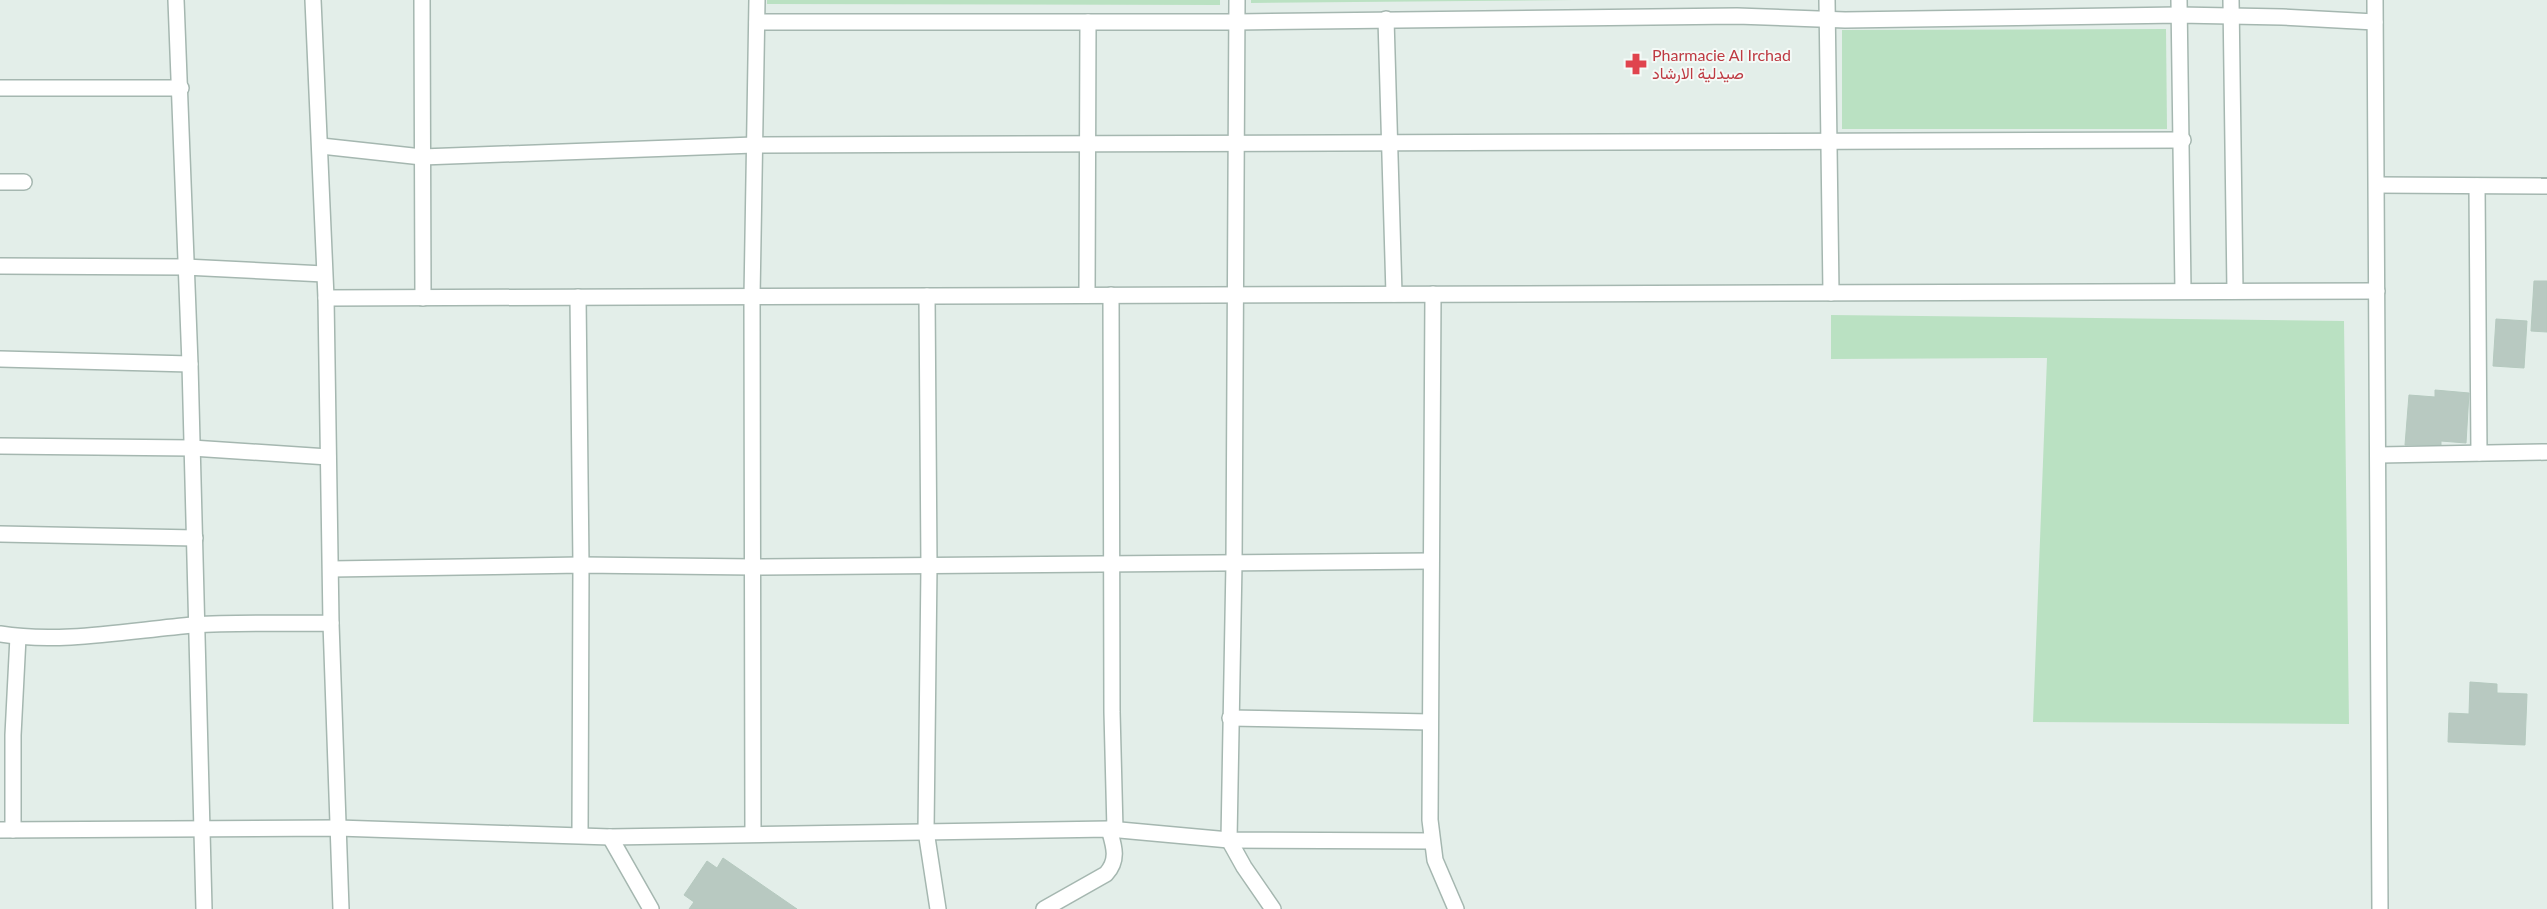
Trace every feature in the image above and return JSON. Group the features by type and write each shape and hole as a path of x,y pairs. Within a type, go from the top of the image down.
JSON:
{"street":[{"path":"176,0 181,88 190,364 204,909"},
{"path":"313,0 321,146 326,298 331,623 341,909"},
{"path":"422,0 423,298"},
{"path":"753,834 752,296 756,0"},
{"path":"1237,0 1234,562 1229,840 1240,861 1273,909"},
{"path":"1827,0 1831,292"},
{"path":"2231,0 2235,291"},
{"path":"2375,0 2380,909"},
{"path":"757,22 1237,22 1736,16 1827,20 2179,8 2231,16 2375,22"},
{"path":"2179,8 2183,140 2183,291"},
{"path":"1386,19 1388,142 1394,294"},
{"path":"1087,296 1088,22"},
{"path":"0,88 181,88"},
{"path":"321,146 422,157 754,145 2183,140"},
{"path":"0,182 24,182"},
{"path":"2377,185 2547,186"},
{"path":"2477,186 2479,452"},
{"path":"0,266 186,267 324,274"},
{"path":"326,298 2377,290"},
{"path":"1433,294 1430,722 1432,841 1440,876 1456,909"},
{"path":"1044,909 1106,874 1113,866 1115,855 1112,829 1114,564 1111,295"},
{"path":"927,296 929,566 926,831 938,909"},
{"path":"578,297 581,565 580,835"},
{"path":"0,359 190,364"},
{"path":"0,446 192,448 328,457"},
{"path":"2379,455 2547,452"},
{"path":"0,534 195,538"},
{"path":"331,569 581,565 753,567 1431,561"},
{"path":"0,634 18,637 81,635 197,625 331,623"},
{"path":"18,637 6,830 338,828 610,837 1112,829 1229,840 1432,841"},
{"path":"1230,718 1430,722"},
{"path":"610,837 651,909"}],"green space":[{"path":"767,0 1220,0 1220,5 767,4"},
{"path":"1251,0 1574,0 1251,3"},
{"path":"2166,29 2167,129 1842,129 1842,30"},
{"path":"1831,315 2344,321 2349,724 2033,722 2047,358 1831,359"}],"building":[{"path":"2534,281 2547,281 2547,332 2531,331"},
{"path":"2496,319 2527,321 2524,368 2493,366"},
{"path":"2435,390 2469,393 2466,443 2441,441 2441,445 2405,445 2409,395 2435,397"},
{"path":"2470,682 2497,684 2497,693 2527,694 2525,745 2448,742 2449,713 2469,714"},
{"path":"723,858 797,909 689,909 694,902 684,895 707,861 717,868"}],"place":[{"name":"Pharmacie Al Irchad صيدلية الارشاد","path":"1636,64"}]}
